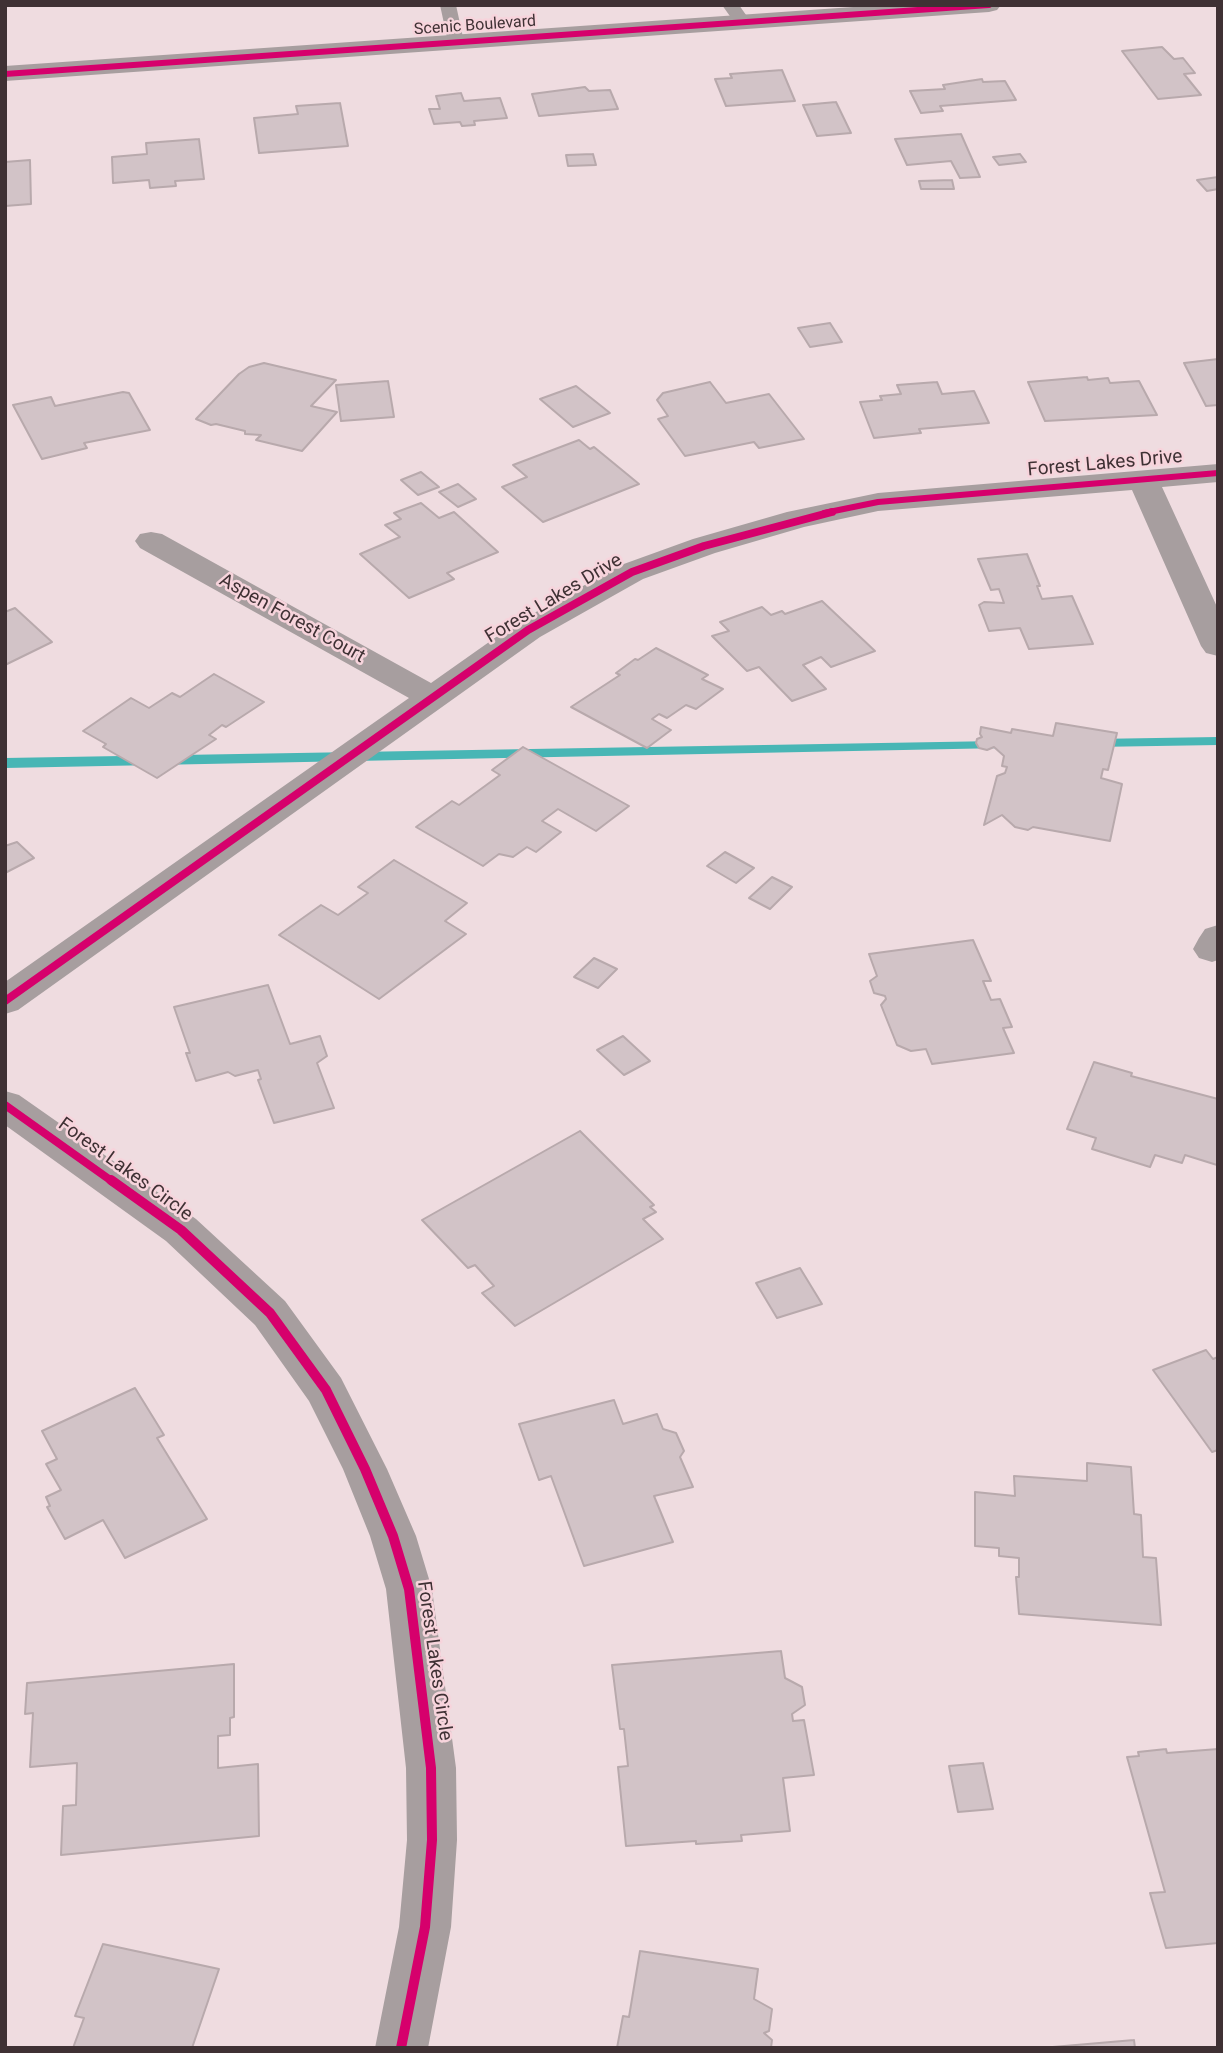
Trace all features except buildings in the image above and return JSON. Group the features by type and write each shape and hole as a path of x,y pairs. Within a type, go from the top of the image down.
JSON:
{"street":[{"name":"Scenic Boulevard","path":"5,74 456,42 737,13 989,5"},
{"name":"Forest Lakes Drive","path":"5,1001 528,630 632,572 704,546 798,519 878,502 1218,473"},
{"path":"1143,479 1218,646"},
{"name":"Aspen Forest Court","path":"151,541 432,697"},
{"name":"Forest Lakes Circle","path":"5,1105 181,1230 270,1313 326,1390 365,1469 393,1536 409,1590 431,1768 432,1840 425,1927 401,2048"}],"lane":[{"path":"448,5 456,42"}],"waterway":[{"path":"1094,743 1218,741"},
{"path":"5,763 998,745"}],"cycle path":[{"path":"5,74 989,5"},
{"path":"5,1001 528,630 632,572 704,546 798,519 878,502 1218,473"},
{"path":"5,1105 181,1230 270,1313 326,1390 365,1469 393,1536 409,1589 431,1768 432,1840 425,1927 401,2048"}]}
